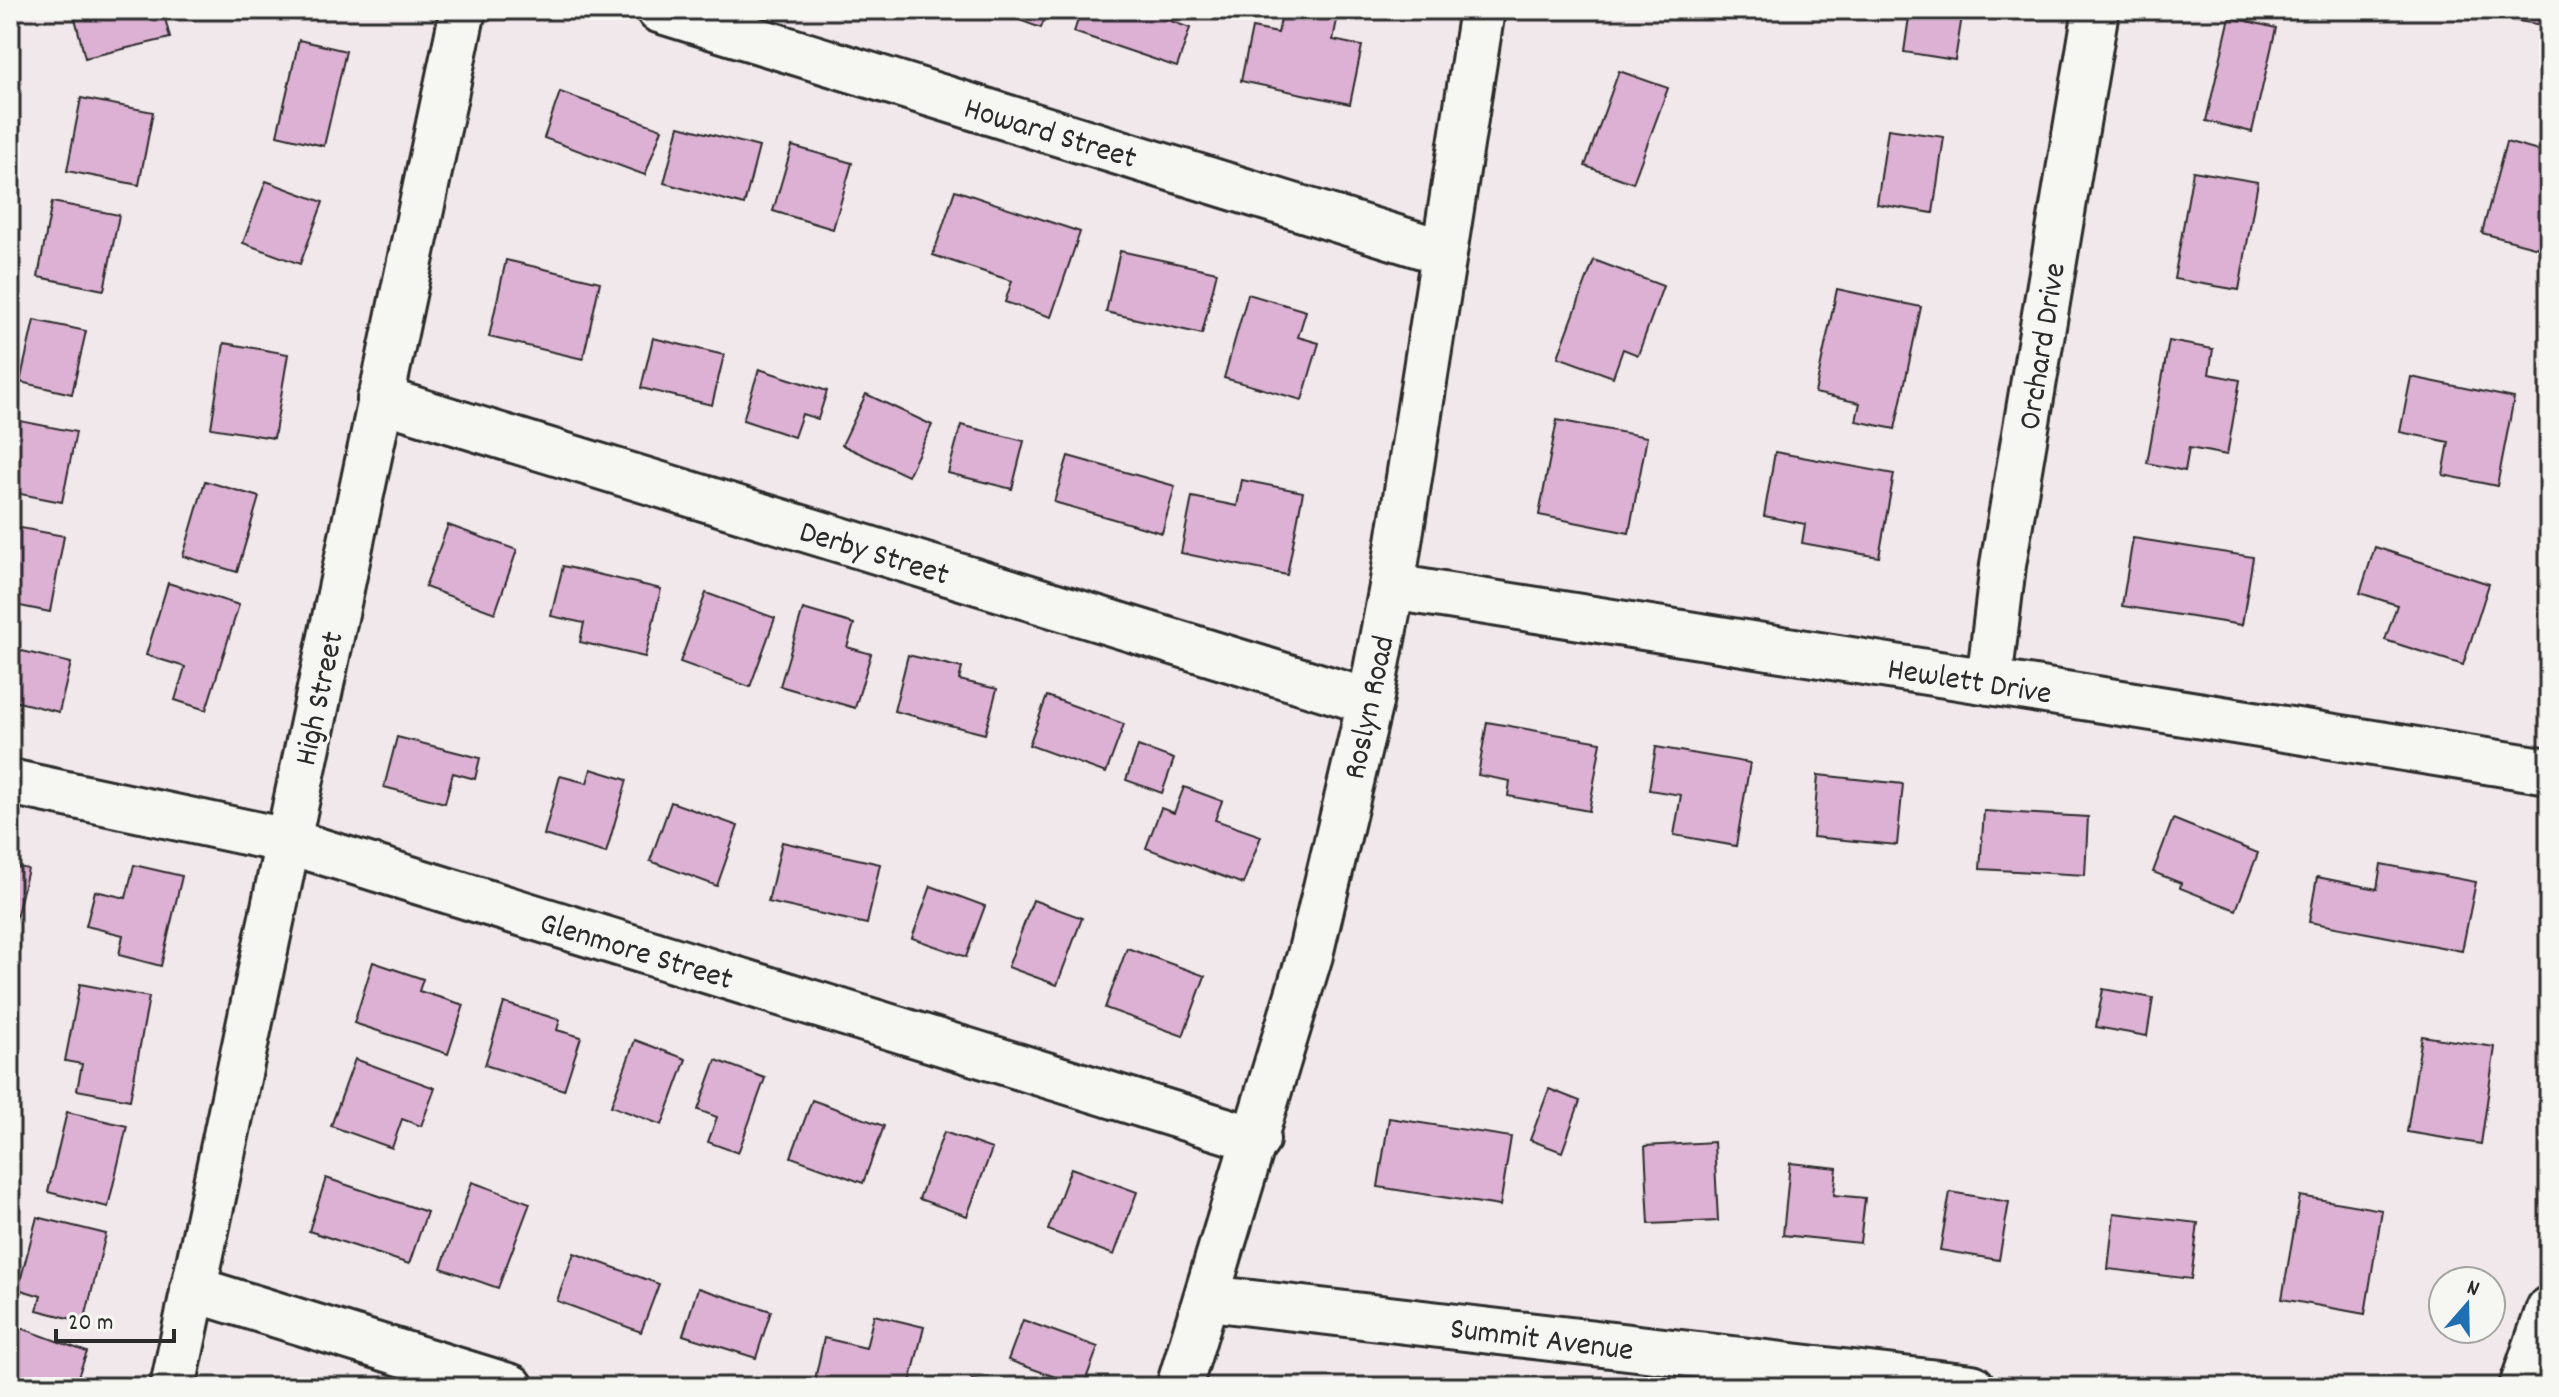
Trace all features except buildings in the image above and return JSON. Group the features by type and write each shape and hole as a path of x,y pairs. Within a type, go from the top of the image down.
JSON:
{"street":[{"name":"High Street","path":"173,1387 463,10"},
{"name":"Howard Street","path":"659,10 1442,252"},
{"name":"Roslyn Road","path":"1179,1387 1257,1140 1310,955 1370,702 1392,587 1482,10"},
{"name":"Orchard Drive","path":"1989,682 2006,549 2096,10"},
{"name":"Derby Street","path":"380,399 1370,702"},
{"name":"Hewlett Drive","path":"1392,587 2549,771"},
{"name":"Glenmore Street","path":"10,782 287,841 1257,1140"},
{"path":"193,1289 511,1387"},
{"name":"Summit Avenue","path":"1208,1298 1972,1387"},
{"path":"2522,1387 2549,1309"}]}
